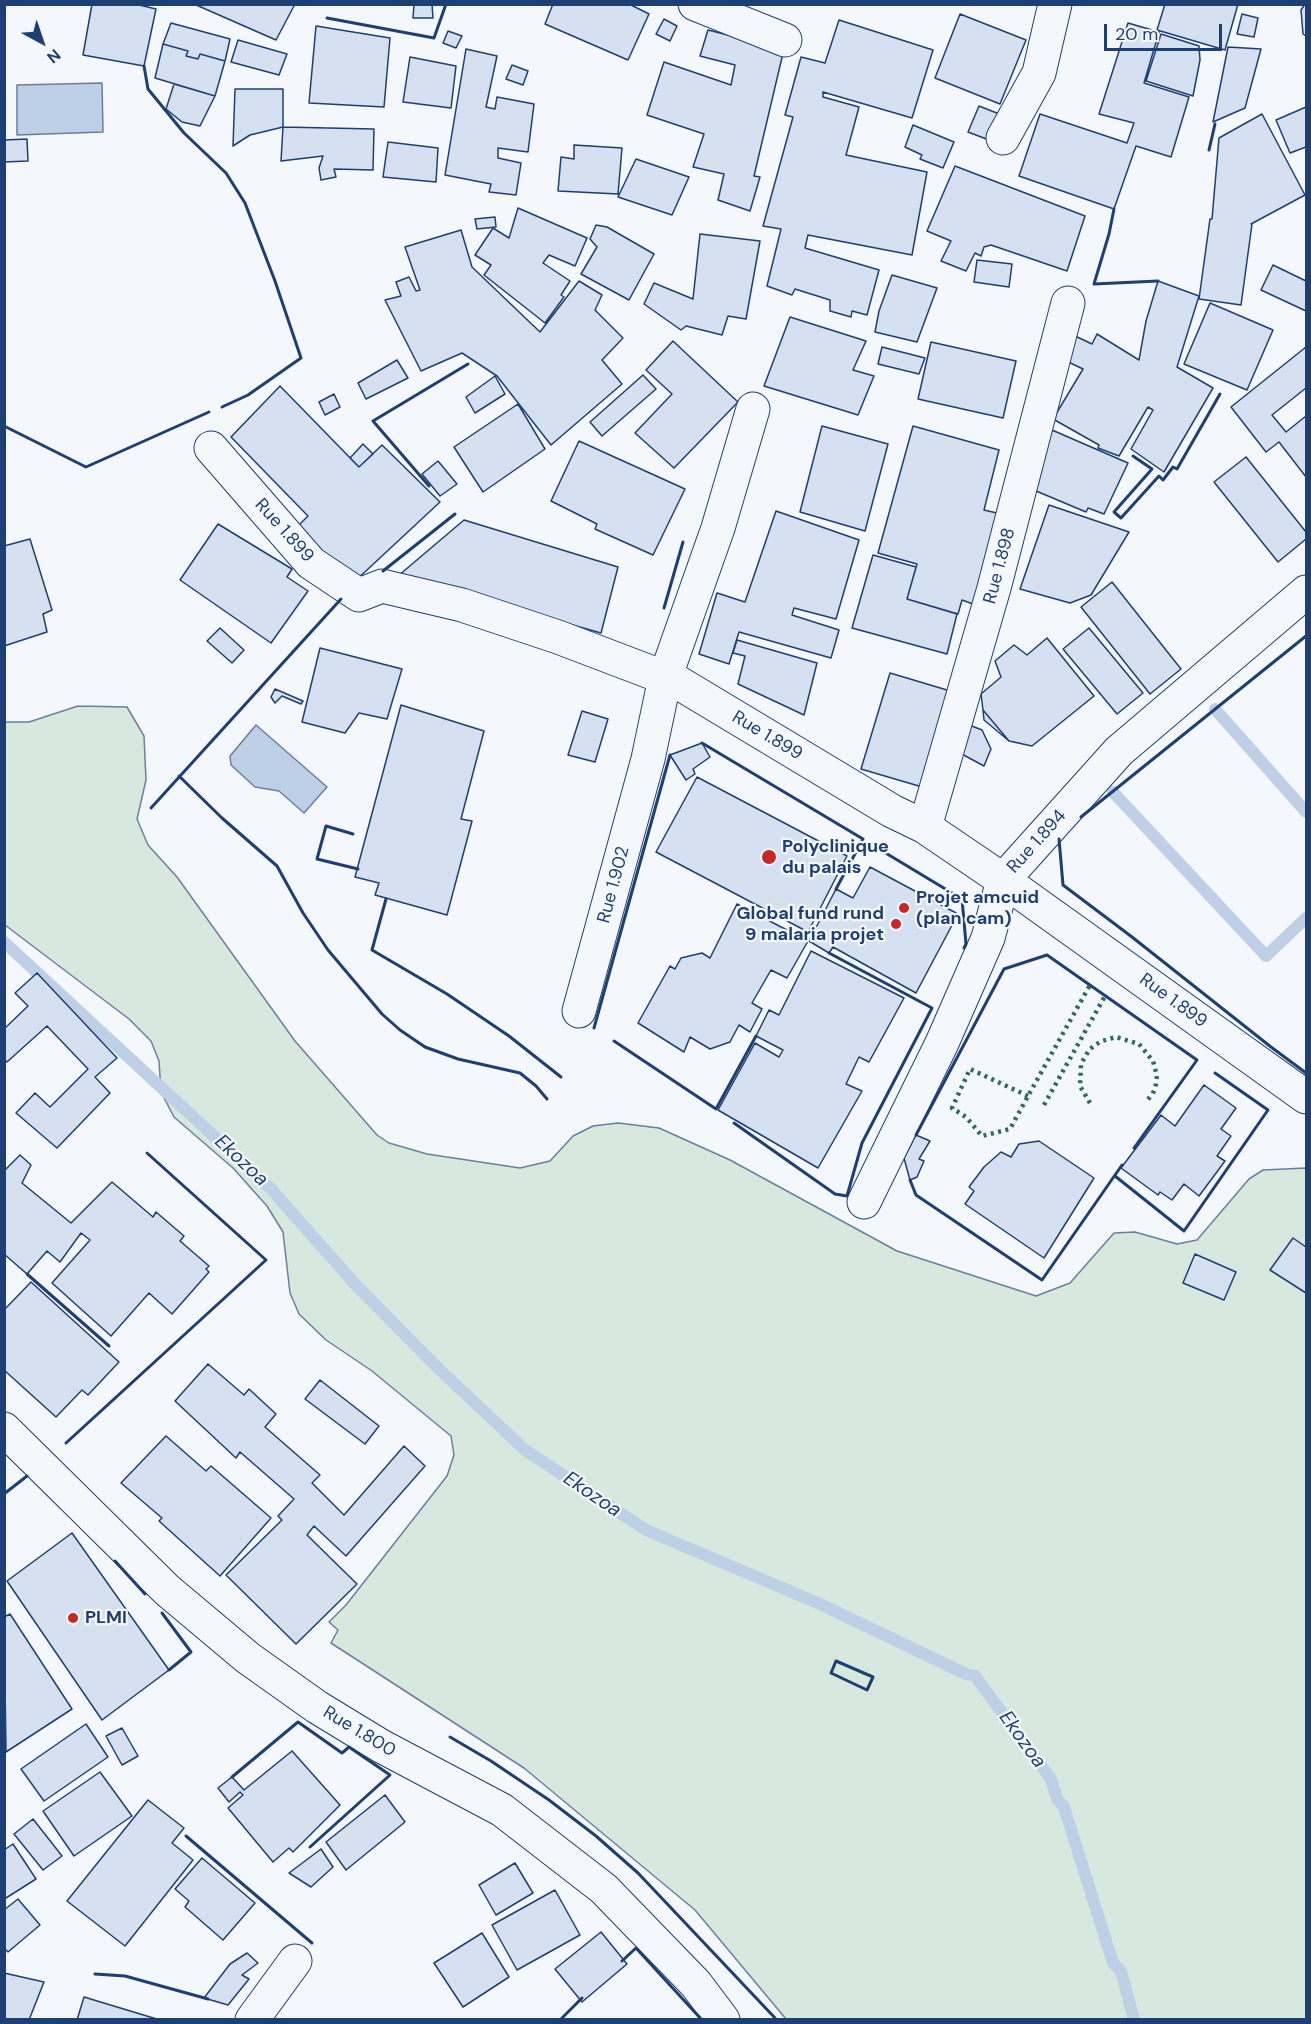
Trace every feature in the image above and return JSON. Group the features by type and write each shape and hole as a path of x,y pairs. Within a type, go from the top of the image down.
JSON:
{"street":[{"path":"695,4 785,40"},
{"path":"1004,138 1040,73 1055,4"},
{"name":"Rue 1.898","path":"924,827 994,588 1068,303"},
{"name":"Rue 1.902","path":"579,1011 648,759 665,678 718,528 753,409"},
{"name":"Rue 1.899","path":"211,448 311,563 359,595 382,586 462,605 558,637 679,683 892,812 924,827 1003,880 1306,1097"},
{"name":"Rue 1.894","path":"864,1203 942,1042 988,938 1003,880 1119,752 1306,592"},
{"name":"Rue 1.800","path":"4,1429 167,1590 248,1658 317,1707 381,1746 502,1810 604,1889 696,1984 723,2019"},
{"path":"252,2019 296,1961"}],"shaded area":[{"path":"78,706 127,707 144,736 146,780 137,819 148,845 177,877 295,1041 377,1135 389,1143 427,1154 520,1168 550,1161 573,1136 593,1126 618,1123 659,1128 730,1160 897,1251 1036,1296 1070,1283 1114,1233 1135,1232 1177,1244 1197,1240 1249,1179 1263,1170 1306,1168 1306,2019 786,2019 695,1910 524,1768 331,1643 338,1630 329,1622 346,1605 447,1476 454,1455 451,1436 372,1371 326,1340 299,1314 290,1293 283,1232 267,1206 233,1168 174,1117 161,1092 159,1061 151,1041 129,1019 5,925 4,722 29,722"}],"water":[{"path":"102,83 103,132 17,135 17,85"},
{"path":"256,725 327,787 304,813 279,791 255,787 231,765 230,756"}],"building":[{"path":"92,4 135,4 156,9 144,66 83,55"},
{"path":"194,4 295,4 276,40"},
{"path":"414,4 432,4 433,18 413,18"},
{"path":"553,4 629,4 649,14 628,60 545,24"},
{"path":"1165,4 1238,4 1225,50 1157,30"},
{"path":"1305,4 1306,36 1303,34 1301,10"},
{"path":"960,14 1026,40 1000,104 935,78"},
{"path":"1242,14 1258,18 1254,37 1237,34"},
{"path":"664,19 677,26 670,41 656,34"},
{"path":"839,20 933,50 912,118 823,92 823,97 859,107 846,155 927,172 912,255 808,235 805,248 879,270 867,315 852,311 851,317 830,311 830,300 795,289 792,295 767,286 781,229 763,226 793,117 785,115 801,57 825,63"},
{"path":"171,23 230,39 225,61 200,54 198,59 186,56 188,51 163,44"},
{"path":"1128,23 1159,32 1144,83 1189,97 1171,157 1136,146 1114,209 1019,176 1040,114 1127,143 1134,123 1099,114"},
{"path":"316,26 390,38 384,107 309,103"},
{"path":"708,30 784,49 754,176 760,177 750,211 718,200 724,174 693,167 704,134 647,115 664,62 731,85 735,65 700,56"},
{"path":"448,31 462,36 456,48 443,43"},
{"path":"1161,34 1199,46 1200,60 1193,96 1146,81"},
{"path":"238,40 287,54 279,75 231,62"},
{"path":"163,44 188,51 186,56 198,59 200,54 225,61 215,96 155,78"},
{"path":"1228,47 1261,49 1245,108 1213,122"},
{"path":"466,49 497,56 486,107 495,109 497,97 534,104 528,152 498,148 498,158 521,163 516,195 489,192 491,184 445,175"},
{"path":"410,57 456,66 451,108 403,102"},
{"path":"512,65 528,71 523,85 506,79"},
{"path":"174,84 215,96 200,126 182,122 166,109"},
{"path":"235,89 283,89 283,127 250,135 233,146"},
{"path":"979,106 1007,117 997,143 968,132"},
{"path":"1306,107 1306,147 1290,153 1276,120"},
{"path":"1262,114 1305,195 1251,224 1241,305 1199,299 1210,219 1212,219 1219,138"},
{"path":"913,125 954,142 943,168 920,159 922,155 905,147"},
{"path":"283,127 374,129 373,170 334,169 336,177 321,180 319,168 323,156 281,161"},
{"path":"27,139 28,161 4,162 4,140"},
{"path":"388,142 438,148 436,182 383,177"},
{"path":"574,145 622,148 618,194 558,191 561,157 574,159"},
{"path":"636,159 689,177 672,215 618,197"},
{"path":"955,166 1085,216 1067,271 991,245 984,247 981,256 975,253 966,271 941,261 951,241 927,231"},
{"path":"518,208 587,238 575,266 549,255 543,263 570,281 561,295 564,297 545,323 484,275 491,265 475,255 493,228 509,238"},
{"path":"495,217 496,227 477,229 475,219"},
{"path":"596,225 607,227 654,254 629,300 581,274 597,247 590,239"},
{"path":"461,230 472,267 540,332 579,281 602,295 595,310 623,338 602,360 622,384 551,445 497,376 462,353 421,371 385,300 401,296 396,282 409,277 416,291 420,290 405,247"},
{"path":"700,234 760,241 746,319 728,316 722,335 686,326 681,330 644,304 654,283 693,299"},
{"path":"977,260 1012,264 1009,287 974,282"},
{"path":"1273,265 1306,281 1306,311 1261,290"},
{"path":"892,275 937,288 917,342 875,332 879,311"},
{"path":"1158,281 1199,296 1177,367 1213,388 1164,472 1131,449 1153,410 1148,407 1119,456 1098,448 1099,445 1053,419 1083,369 1064,360 1073,335 1092,344 1097,334 1139,360 1146,321"},
{"path":"1210,303 1273,330 1247,390 1184,364"},
{"path":"790,317 866,341 853,370 874,376 858,415 764,386"},
{"path":"673,341 738,402 674,468 635,433 672,394 646,370"},
{"path":"931,342 1016,361 1003,418 918,399"},
{"path":"882,347 925,358 919,374 878,364"},
{"path":"1306,347 1306,388 1272,415 1286,432 1306,416 1306,477 1279,442 1266,452 1231,407"},
{"path":"397,360 408,378 366,399 358,383"},
{"path":"643,375 656,389 602,436 590,422"},
{"path":"495,376 505,394 475,413 466,397"},
{"path":"280,386 359,467 382,445 440,502 353,583 298,526 308,516 231,437"},
{"path":"334,394 340,407 325,415 319,402"},
{"path":"518,404 545,449 483,492 454,447"},
{"path":"822,426 888,444 865,531 800,512"},
{"path":"913,426 999,450 984,510 1001,514 973,604 962,600 958,614 907,599 917,564 878,553"},
{"path":"1052,430 1128,463 1104,514 1088,508 1086,512 1029,488"},
{"path":"579,441 685,489 653,555 595,529 597,524 551,501"},
{"path":"363,444 373,454 359,467 350,458"},
{"path":"1246,457 1306,532 1306,539 1278,562 1214,482"},
{"path":"438,461 457,484 440,496 422,474"},
{"path":"1049,505 1129,532 1091,595 1070,603 1020,589"},
{"path":"776,511 859,540 836,619 794,608 792,615 839,630 831,658 739,632 729,664 699,654 717,593 745,602"},
{"path":"464,520 618,567 601,633 398,576"},
{"path":"218,524 292,569 287,577 308,591 271,643 180,580"},
{"path":"30,539 52,610 43,614 47,632 4,646 4,546"},
{"path":"873,555 916,567 907,599 957,614 947,654 852,628"},
{"path":"1112,582 1181,669 1150,694 1081,607"},
{"path":"220,628 244,650 232,663 207,641"},
{"path":"1089,628 1143,693 1117,714 1063,649"},
{"path":"1047,638 1094,696 1032,746 1009,741 983,710 981,694 1001,677 995,661 1014,645 1027,655"},
{"path":"737,640 817,663 804,715 738,684 745,656 733,653"},
{"path":"320,648 402,669 387,719 359,713 345,733 302,722"},
{"path":"890,673 957,693 929,789 861,769"},
{"path":"275,689 303,701 301,704 282,696 275,703 271,697"},
{"path":"401,705 484,731 461,819 472,821 447,915 375,895 379,883 355,877"},
{"path":"983,710 1009,741 984,720"},
{"path":"582,711 608,719 595,762 568,755"},
{"path":"964,723 982,730 991,749 984,766 958,752"},
{"path":"702,743 710,757 693,769 695,774 686,780 670,755"},
{"path":"697,777 847,856 808,932 656,852"},
{"path":"870,867 958,914 916,993 833,947 829,953 809,941 836,889 853,898"},
{"path":"737,904 808,941 787,978 771,970 752,1003 762,1009 750,1032 739,1025 730,1042 710,1049 690,1037 684,1052 638,1023 670,966 675,969 681,958 702,953 710,958"},
{"path":"811,951 904,998 869,1062 859,1057 846,1084 862,1091 818,1168 718,1110 755,1043 779,1057 783,1050 756,1036 769,1010 779,1015"},
{"path":"37,973 117,1058 95,1077 110,1093 57,1148 16,1113 35,1093 50,1107 88,1069 47,1026 7,1062 4,1059 4,1029 28,1006 15,993"},
{"path":"1204,1085 1236,1108 1221,1129 1231,1136 1217,1156 1225,1161 1199,1196 1184,1184 1172,1200 1160,1192 1158,1195 1121,1168 1161,1115 1175,1126"},
{"path":"916,1135 930,1141 919,1159 924,1161 917,1177 910,1180 904,1158"},
{"path":"1039,1141 1094,1178 1044,1258 965,1204 974,1191 969,1187 984,1167 1001,1152 1011,1157 1019,1144"},
{"path":"20,1155 31,1165 22,1183 71,1223 112,1182 153,1217 156,1212 184,1236 180,1241 209,1266 206,1269 209,1272 172,1314 149,1293 111,1336 52,1283 90,1240 81,1233 60,1262 47,1251 27,1274 4,1254 4,1171"},
{"path":"1293,1238 1306,1247 1306,1293 1270,1270"},
{"path":"1195,1254 1236,1272 1224,1300 1183,1283"},
{"path":"31,1282 119,1362 88,1395 82,1390 56,1417 4,1370 4,1310"},
{"path":"208,1364 244,1395 249,1389 276,1414 265,1427 320,1475 312,1483 344,1515 404,1446 425,1466 346,1556 314,1526 307,1535 357,1584 296,1644 226,1575 282,1520 278,1516 294,1499 240,1452 236,1458 175,1401"},
{"path":"320,1380 379,1426 365,1444 305,1399"},
{"path":"166,1436 206,1471 211,1466 271,1518 220,1576 159,1521 162,1518 121,1483"},
{"path":"72,1533 169,1670 102,1720 7,1581"},
{"path":"10,1614 72,1709 6,1752 4,1617"},
{"path":"86,1724 108,1757 44,1801 21,1769"},
{"path":"122,1728 138,1756 122,1765 106,1736"},
{"path":"292,1751 340,1805 293,1852 289,1848 273,1862 228,1808 243,1795 240,1792 229,1802 218,1788 232,1777 244,1790"},
{"path":"100,1772 132,1816 74,1856 43,1811"},
{"path":"385,1795 405,1822 346,1870 326,1842"},
{"path":"148,1800 184,1828 172,1843 193,1860 125,1946 67,1901"},
{"path":"33,1819 62,1856 43,1870 14,1834"},
{"path":"13,1844 36,1879 6,1898 4,1895 4,1850"},
{"path":"321,1849 333,1867 311,1887 289,1873"},
{"path":"202,1858 255,1903 223,1940 185,1907 189,1901 175,1889"},
{"path":"515,1863 533,1893 496,1915 479,1885"},
{"path":"555,1890 580,1935 517,1970 492,1925"},
{"path":"18,1899 40,1925 8,1952 4,1948 4,1910"},
{"path":"601,1932 627,1964 582,2002 555,1969"},
{"path":"482,1933 509,1977 463,2007 434,1963"},
{"path":"247,1953 258,1963 242,1975 249,1979 228,2005 204,1998 230,1964"},
{"path":"4,1973 44,1982 29,2020 4,2020"},
{"path":"84,1997 160,2020 77,2020"}],"waterway":[{"path":"1215,709 1306,812"},
{"path":"1113,792 1266,956 1306,918"},
{"name":"Ekozoa","path":"4,942 271,1189 355,1284 439,1369 525,1450 646,1530 820,1604 966,1674 975,1676 1051,1779 1057,1799 1064,1807 1113,1963 1121,1971 1134,2020"}],"hedge":[{"path":"1028,1096 970,1069 952,1108 966,1117 982,1136 1010,1129 1090,985"},
{"path":"1044,1105 1105,996"},
{"path":"1090,1103 1080,1086 1081,1064 1089,1050 1095,1045 1116,1037 1139,1044 1153,1061 1157,1076 1156,1084 1147,1101"}],"wall":[{"path":"327,18 434,38 446,4"},
{"path":"144,66 148,89 184,133 226,173 245,203 301,358 248,395 222,407"},
{"path":"1209,150 1215,124"},
{"path":"1114,209 1094,284 1158,281"},
{"path":"429,486 373,421 468,364"},
{"path":"1133,456 1152,469 1114,512 1121,518 1159,476 1163,480 1173,467 1177,469 1220,394"},
{"path":"4,426 86,467 209,412"},
{"path":"383,571 455,514"},
{"path":"664,608 683,542"},
{"path":"151,808 341,599"},
{"path":"1081,817 1306,636"},
{"path":"702,743 863,839 836,889"},
{"path":"594,1028 670,755"},
{"path":"179,776 222,818 277,866 303,913 328,950 382,1014 400,1030 425,1047 458,1059 520,1073 547,1099"},
{"path":"353,834 326,826 317,859 358,869"},
{"path":"1059,839 1063,885 1306,1073"},
{"path":"884,852 962,899 966,944 964,948"},
{"path":"386,899 372,950 447,994 509,1036 561,1077"},
{"path":"734,1123 835,1194 847,1196 862,1143 932,1008 829,953"},
{"path":"916,1135 1004,969 1047,955 1197,1060 1134,1148"},
{"path":"614,1041 716,1109 756,1036"},
{"path":"1115,1176 1184,1231 1268,1110 1215,1073"},
{"path":"66,1443 266,1260 147,1153"},
{"path":"910,1180 916,1195 1042,1280 1122,1165"},
{"path":"27,1274 109,1346"},
{"path":"4,1494 27,1476"},
{"path":"115,1561 145,1594"},
{"path":"162,1613 191,1652 169,1670"},
{"path":"836,1661 873,1677 867,1690 831,1673 836,1661"},
{"path":"232,1777 298,1722 342,1753 349,1747 390,1775 310,1847"},
{"path":"450,1737 549,1800 596,1836 638,1873 775,2018"},
{"path":"186,1836 312,1943"},
{"path":"622,1961 636,1948 702,2020"},
{"path":"95,1974 125,1976 208,1999"},
{"path":"560,2020 582,1998"}],"place":[{"name":"Polyclinique du palais","path":"769,857"},
{"name":"Projet amcuid (plan cam)","path":"904,908"},
{"name":"Global fund rund 9 malaria projet","path":"896,924"},
{"name":"PLMI","path":"73,1618"}]}
